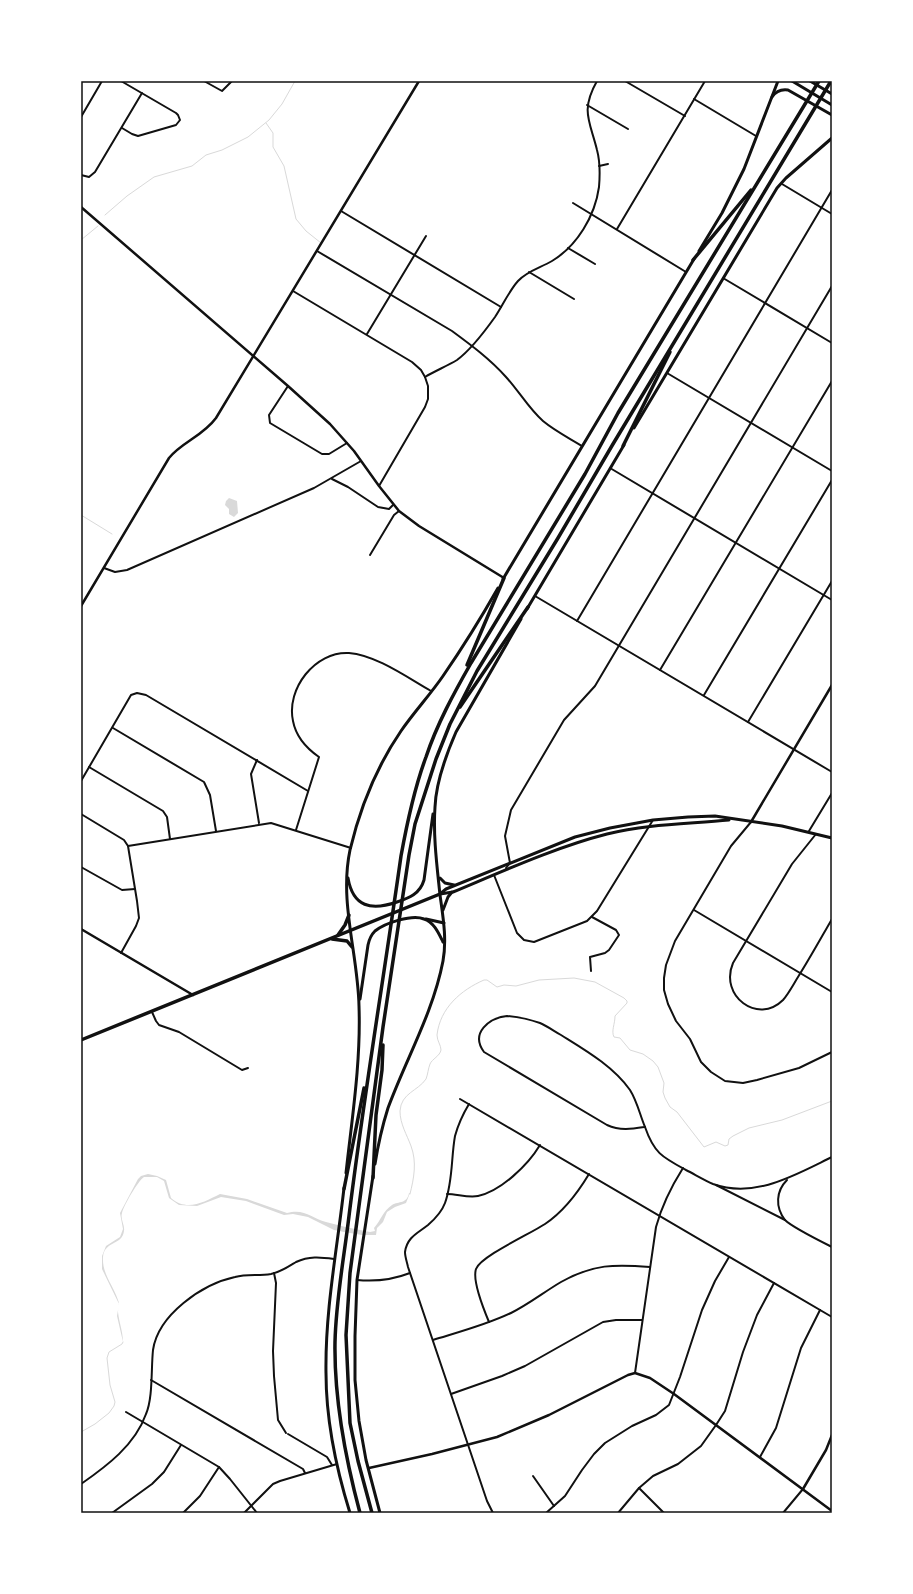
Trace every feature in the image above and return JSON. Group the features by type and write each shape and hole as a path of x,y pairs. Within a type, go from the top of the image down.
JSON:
{"highway":[{"path":"452,696 585,474 618,413 730,229 803,105 819,81"},
{"path":"372,1513 358,1461 350,1423 346,1335 353,1244 383,1027 415,824 436,759 453,718 477,671 558,538 812,110 831,81"},
{"path":"693,260 749,192 768,164"},
{"path":"623,446 683,326"},
{"path":"360,1513 347,1466 336,1384 336,1328 338,1298 355,1163 401,856 408,821 425,758 439,723 473,654 504,578"},
{"path":"453,718 528,607"},
{"path":"81,1040 440,894"},
{"path":"337,936 349,915"},
{"path":"331,939 347,940 352,947"},
{"path":"373,1178 376,1114 382,1070 383,1027"},
{"path":"344,1189 372,1046"}],"main road":[{"path":"359,1004 346,885 351,848 366,800 386,756 402,730 468,640 734,189 757,137 769,100 778,81"},
{"path":"792,81 832,105"},
{"path":"810,81 832,94"},
{"path":"769,100 778,91 784,89 832,115"},
{"path":"347,872 350,888 353,894 359,900 376,908 384,907 410,898 423,884 428,841 444,761 456,732 535,595 773,194 781,183 832,137"},
{"path":"380,1513 359,1421 355,1380 357,1280 380,1133 388,1108 427,1018 436,990 443,960 444,923 435,836 435,807"},
{"path":"440,894 446,889 455,885 574,838 610,828 653,820 715,816 809,831 832,838"},
{"path":"440,894 453,892 566,846 607,834 649,826 733,820"},
{"path":"439,876 445,883 455,885"},
{"path":"443,910 448,898 453,892"},
{"path":"350,1513 340,1478 331,1430 326,1374 327,1325 357,1072 359,1004 368,945 374,932 396,921 418,917 444,923"},
{"path":"426,919 437,929 444,944"}],"street":[{"path":"81,117 102,81"},
{"path":"120,81 178,115 180,120 176,125 138,136 122,128"},
{"path":"204,81 222,91 232,81"},
{"path":"81,606 169,458 179,447 200,434 211,424 254,356 419,81"},
{"path":"425,377 457,360 490,324 517,282 568,248 583,230 592,214 598,187 598,153 588,119 588,105 591,92 597,81"},
{"path":"625,81 684,116"},
{"path":"617,230 705,81"},
{"path":"81,175 88,177 95,172 142,94"},
{"path":"694,100 757,137"},
{"path":"588,105 628,129"},
{"path":"599,166 608,164"},
{"path":"781,183 832,214"},
{"path":"577,621 832,190"},
{"path":"573,203 686,272"},
{"path":"81,206 330,424 347,443 399,511 419,526 504,578"},
{"path":"341,211 502,307"},
{"path":"367,335 426,236"},
{"path":"568,248 595,264"},
{"path":"317,252 452,331 472,345 501,371 543,421 582,446"},
{"path":"530,272 574,299"},
{"path":"723,278 832,343"},
{"path":"502,872 510,863 505,836 511,810 564,720 595,686 832,286"},
{"path":"293,291 412,362 421,370 425,377 429,392 428,400 379,486"},
{"path":"667,373 832,471"},
{"path":"660,670 832,381"},
{"path":"288,386 269,415 270,423 322,454 329,454 347,443"},
{"path":"104,568 115,572 128,570 332,479 361,461"},
{"path":"610,468 832,600"},
{"path":"332,479 378,506 388,509 394,505"},
{"path":"704,696 832,480"},
{"path":"370,555 394,515 399,511"},
{"path":"748,722 832,582"},
{"path":"535,595 832,772"},
{"path":"296,830 319,757 302,743 296,732 292,721 292,706 295,693 300,682 312,668 322,660 336,654 349,653 363,656 396,671 431,691"},
{"path":"832,685 751,822 731,846 675,941 666,965 664,990 672,1012 690,1038 697,1054 706,1068 716,1077 725,1081 744,1083 799,1068 832,1052"},
{"path":"81,781 131,695 143,693 308,791"},
{"path":"112,728 204,782 210,795 216,831"},
{"path":"257,760 251,774 259,824"},
{"path":"89,767 163,811 167,817 170,839"},
{"path":"809,831 832,793"},
{"path":"81,814 124,840 128,846 139,918 121,953"},
{"path":"712,822 715,816"},
{"path":"494,875 517,933 524,940 534,942 580,925 592,917 653,820"},
{"path":"128,846 259,824 276,823 351,848"},
{"path":"816,833 792,864 733,963 730,974 730,985 732,990 745,1004 761,1009 773,1007 782,1001 800,974 832,919"},
{"path":"81,867 122,890 135,889"},
{"path":"694,910 832,992"},
{"path":"591,971 590,957 605,953 609,950 619,935 616,930 592,917"},
{"path":"81,929 193,995"},
{"path":"152,1012 159,1025 179,1032 242,1070 248,1068"},
{"path":"645,1127 627,1130 611,1127 490,1057 480,1047 479,1041 483,1028 498,1017 520,1017 541,1023 578,1045 602,1063 625,1084 635,1100 651,1143 655,1149 668,1160 786,1221 832,1247"},
{"path":"460,1099 832,1317"},
{"path":"469,1104 463,1114 456,1134 450,1184 445,1203 436,1217 411,1237 407,1243 405,1255 487,1501 493,1513"},
{"path":"447,1194 479,1196 492,1190 510,1179 526,1166 540,1145"},
{"path":"713,1184 732,1188 756,1188 789,1178 832,1158"},
{"path":"635,1373 659,1216 674,1182 683,1168"},
{"path":"489,1322 478,1290 475,1275 477,1267 490,1255 529,1234 552,1218 571,1200 588,1174"},
{"path":"786,1221 779,1207 778,1201 781,1188 789,1178"},
{"path":"81,1484 116,1458 134,1436 142,1422 148,1409 153,1350 156,1337 172,1314 204,1289 217,1283 236,1277 274,1273 314,1256 334,1259"},
{"path":"546,1513 565,1496 582,1470 605,1443 617,1434 656,1415 668,1405 674,1394 702,1310 715,1281 729,1257"},
{"path":"433,1340 489,1322 513,1312 560,1282 582,1272 618,1265 650,1267"},
{"path":"274,1273 276,1283 273,1351 278,1420 287,1433 327,1457 332,1465"},
{"path":"357,1280 383,1281 396,1279 410,1273"},
{"path":"618,1513 639,1488 653,1476 678,1464 702,1446 725,1411 757,1315 774,1283"},
{"path":"760,1457 776,1428 801,1348 820,1310"},
{"path":"451,1394 502,1376 525,1366 604,1322 616,1320 642,1320"},
{"path":"369,1468 469,1445 496,1437 549,1414 618,1378 635,1373 650,1378 674,1394 832,1510"},
{"path":"151,1380 258,1442 302,1469 305,1473"},
{"path":"126,1412 219,1467 257,1513"},
{"path":"783,1513 803,1489 826,1450 832,1435"},
{"path":"112,1513 152,1484 164,1472 181,1445"},
{"path":"244,1513 274,1484 287,1478 338,1464"},
{"path":"183,1513 200,1496 219,1467"},
{"path":"533,1476 554,1506"},
{"path":"639,1488 664,1513"}],"shaded area":[{"path":"229,498 237,501 238,513 234,517 229,514 229,509 225,505"},
{"path":"148,1174 157,1176 166,1180 171,1198 183,1204 196,1204 220,1194 247,1199 287,1213 303,1213 326,1222 370,1232 375,1231 374,1228 389,1207 405,1201 410,1193 406,1203 387,1212 383,1222 377,1228 376,1235 362,1235 334,1230 308,1217 293,1214 284,1215 246,1201 221,1197 197,1206 179,1205 169,1198 164,1181 157,1177 144,1177 135,1188 123,1209 122,1220 124,1231 123,1236 107,1248 103,1257 104,1269 119,1304 102,1269 102,1256 106,1246 120,1237 123,1229 120,1213 141,1176"},
{"path":"119,1305 118,1312 123,1342 117,1316"}],"waterway":[{"path":"105,215 127,196 154,177 192,166 206,155 222,150 248,137 269,120 282,104 295,81"},
{"path":"266,123 273,133 273,147 284,166 296,219 306,231 321,243"},
{"path":"81,240 98,226"},
{"path":"81,515 112,534"},
{"path":"410,1194 414,1176 414,1158 401,1120 401,1105 403,1100 426,1079 430,1064 438,1056 441,1050 437,1035 442,1016 447,1008 467,989 484,980 487,980 497,987 504,985 516,986 539,980 574,978 595,982 624,998 627,1003 615,1016 613,1030 614,1037 620,1038 630,1050 643,1054 653,1061 658,1067 664,1083 663,1092 670,1107 677,1112 704,1147 716,1142 725,1146 728,1145 729,1139 749,1128 782,1120 832,1101"},
{"path":"81,1432 95,1424 109,1413 114,1406 115,1402 110,1385 107,1358 109,1352 123,1342"}]}
